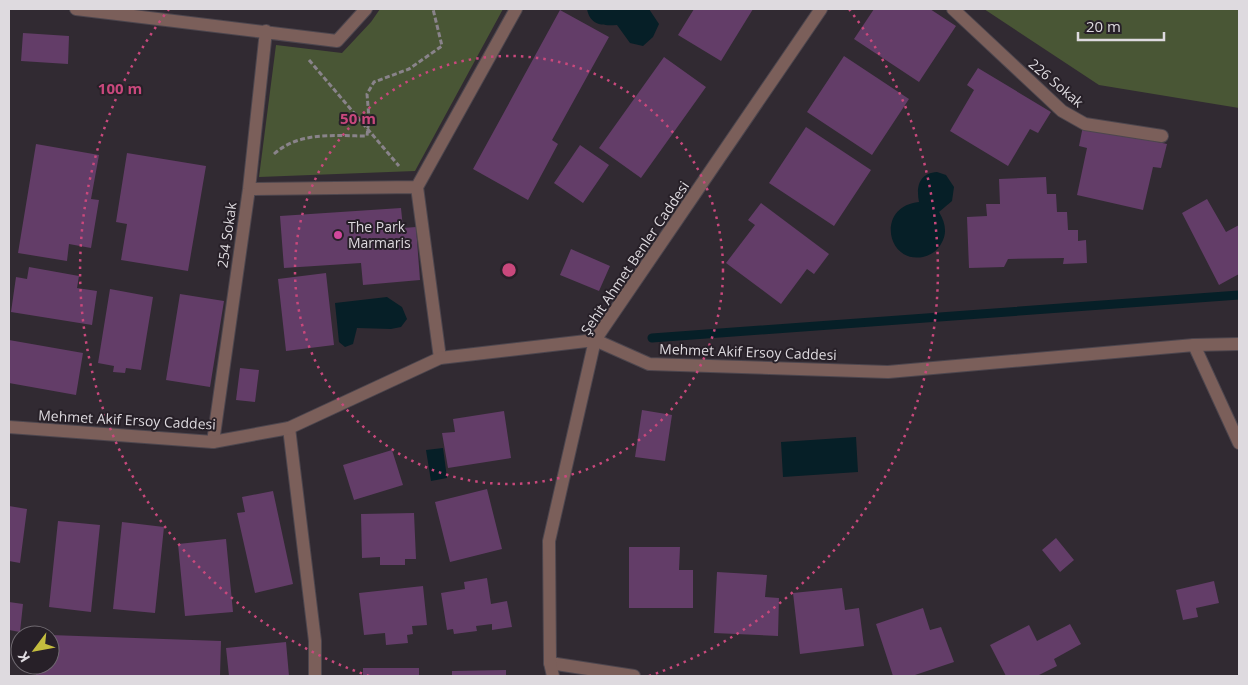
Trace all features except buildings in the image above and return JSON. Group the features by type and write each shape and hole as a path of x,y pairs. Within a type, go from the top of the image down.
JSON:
{"street":[{"path":"76,9 337,41 366,10"},
{"path":"440,358 417,187 516,9"},
{"name":"Şehit Ahmet Benler Caddesi","path":"553,676 550,662 549,541 595,340 821,9"},
{"name":"226 Sokak","path":"952,9 1062,111 1085,124 1162,136"},
{"name":"254 Sokak","path":"212,442 249,189 266,31"},
{"path":"249,189 417,187"},
{"name":"Mehmet Akif Ersoy Caddesi","path":"9,428 212,442 289,428 440,358 595,340 649,364 888,372 1194,345 1239,344"},
{"path":"1194,345 1239,443"},
{"path":"289,428 315,641 315,676"},
{"path":"550,662 634,676"}],"path":[{"path":"264,189 264,170 269,158 282,146 302,137 367,136 366,94 374,82 410,69 442,46 433,9"},
{"path":"287,34 417,187"}],"green space":[{"path":"380,9 503,9 415,171 259,177 276,45 342,53 371,22"},
{"path":"984,9 1239,9 1239,108 1099,85"}],"water":[{"path":"587,9 649,9 659,24 653,37 643,46 630,43 617,25 602,25 594,21"},
{"path":"937,172 946,175 954,187 952,201 939,212 944,224 943,240 936,251 931,254 923,257 910,257 901,252 894,244 891,234 892,223 896,213 905,206 919,202 918,191 923,178 926,175"},
{"path":"387,297 402,307 407,319 401,327 391,329 357,328 353,344 345,347 339,342 335,303"},
{"path":"856,437 858,472 783,477 781,442"},
{"path":"443,448 447,478 431,481 426,450"}],"waterway":[{"path":"652,338 1239,295"}],"place":[{"name":"The Park Marmaris","path":"338,235"}]}
